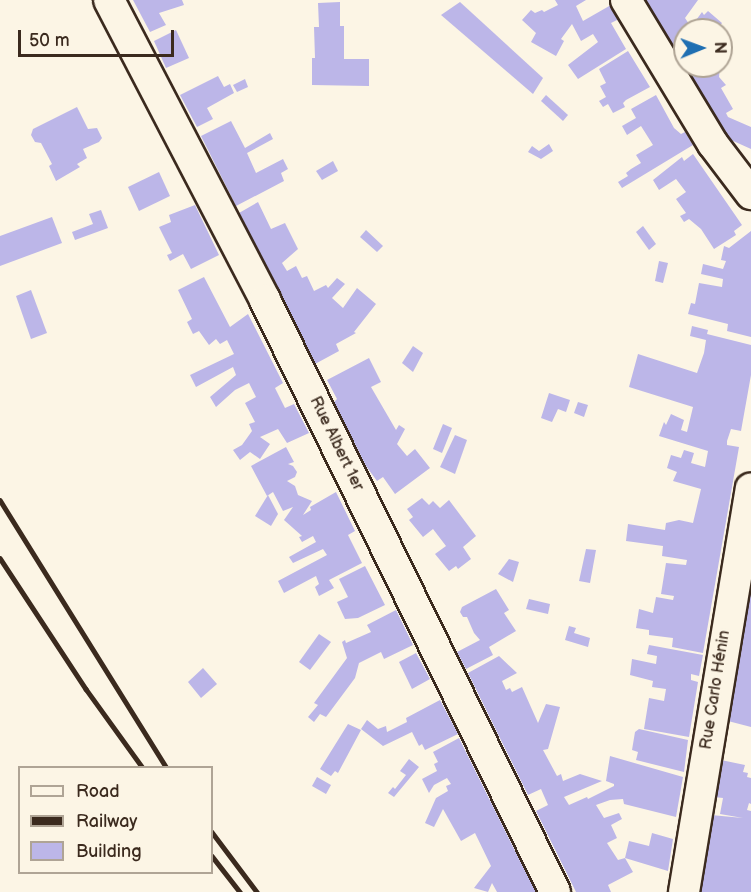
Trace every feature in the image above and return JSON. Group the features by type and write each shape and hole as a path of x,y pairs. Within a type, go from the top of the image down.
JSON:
{"street":[{"name":"Rue Albert 1er","path":"109,0 265,300 555,892"},
{"path":"626,0 712,144 751,195"},
{"name":"Rue Carlo Hénin","path":"684,892 751,489"}],"building":[{"path":"133,0 182,0 184,5 159,13 166,25 150,32"},
{"path":"555,0 586,0 576,6 583,21 611,5 619,19 611,23 626,49 578,79 568,65 598,42 593,34 581,41 572,24 561,39 564,41 556,56 531,42 536,33 522,20 531,10 535,13 542,10 544,12 558,5"},
{"path":"637,0 698,0 685,18 673,18 673,59"},
{"path":"340,2 340,26 344,26 344,59 369,59 369,86 312,85 312,58 315,58 314,27 319,27 318,3"},
{"path":"460,2 543,78 533,94 441,15"},
{"path":"708,11 716,18 698,18 702,12 704,15"},
{"path":"176,30 189,58 166,68 154,41"},
{"path":"628,51 650,87 626,100 623,103 625,107 613,113 608,104 603,107 599,101 606,97 600,86 606,83 599,69"},
{"path":"218,76 224,87 230,84 234,93 207,108 213,119 197,127 180,95"},
{"path":"685,78 720,78 726,85 721,88 733,109 726,113 728,117 751,127 751,149 720,135"},
{"path":"245,79 248,87 237,92 233,85"},
{"path":"546,95 568,115 563,121 541,101"},
{"path":"656,95 674,128 681,134 685,132 693,145 622,188 618,182 628,176 626,173 641,163 636,155 653,145 641,126 627,135 622,126 636,118 631,109"},
{"path":"77,107 88,129 97,128 102,138 99,142 83,149 87,158 77,164 80,167 56,181 49,166 52,164 41,143 35,142 31,135 33,129"},
{"path":"231,121 245,148 270,133 273,139 247,153 256,173 283,159 288,169 281,173 284,181 236,206 201,136"},
{"path":"549,144 553,151 541,159 528,152 532,146 539,151"},
{"path":"693,154 742,225 734,231 736,235 714,249 701,229 689,219 684,222 680,216 686,213 676,199 686,192 676,179 659,190 653,180 682,157 684,161"},
{"path":"333,161 338,171 322,180 316,171"},
{"path":"159,172 170,196 139,211 128,187"},
{"path":"258,202 271,229 285,223 298,249 282,263 287,271 296,266 302,278 307,276 314,291 326,285 328,288 337,278 345,284 332,298 343,308 357,288 376,304 354,332 356,333 336,344 339,351 315,364 239,213"},
{"path":"195,205 219,255 191,269 183,254 170,261 167,255 172,253 159,227 171,222 169,215"},
{"path":"101,210 108,228 75,240 72,232 93,224 89,214"},
{"path":"52,217 62,243 0,266 0,236"},
{"path":"643,226 656,244 649,250 636,232"},
{"path":"366,230 383,246 377,252 360,237"},
{"path":"751,231 751,337 727,331 728,324 688,314 691,303 695,304 699,283 722,287 723,279 701,274 703,264 723,269 726,261 721,260 724,246 729,248"},
{"path":"659,261 668,263 663,283 655,281"},
{"path":"204,277 230,327 248,314 283,383 275,388 285,408 294,404 309,433 287,443 278,429 260,437 270,444 260,459 250,452 240,460 233,450 242,445 252,431 249,424 255,422 245,403 256,397 249,383 235,390 216,407 210,397 236,375 233,367 196,387 190,375 234,354 227,340 220,344 216,339 209,345 199,331 193,334 187,322 192,319 178,290"},
{"path":"31,290 47,333 31,339 16,296"},
{"path":"692,326 708,330 707,334 751,345 751,375 741,431 731,429 727,441 727,445 739,447 703,653 672,647 673,638 649,635 649,630 636,628 639,609 653,613 656,597 673,600 674,596 661,594 666,563 686,565 687,560 662,556 663,546 626,541 628,524 665,530 666,523 679,520 693,523 701,489 673,481 677,472 667,468 671,455 681,458 684,450 694,453 691,463 705,467 708,451 659,436 664,422 666,425 671,414 684,420 681,430 687,432 693,407 629,387 638,354 697,373 706,340 690,336"},
{"path":"413,346 423,353 413,372 402,363"},
{"path":"369,358 381,382 371,387 396,430 399,425 405,429 397,444 407,456 415,449 430,468 395,494 383,477 377,481 366,466 334,402 337,399 327,380"},
{"path":"549,393 570,400 566,412 558,409 552,422 541,418"},
{"path":"578,402 588,405 584,417 574,413"},
{"path":"443,424 452,428 442,453 433,449"},
{"path":"455,435 467,440 455,474 440,467"},
{"path":"286,447 294,462 288,464 293,466 297,472 295,477 287,481 295,486 298,495 312,501 303,515 311,510 310,507 336,492 355,531 348,535 362,563 329,580 334,588 319,596 315,587 319,584 316,576 284,593 278,581 327,555 323,549 293,563 289,557 316,542 313,536 302,542 299,537 302,536 284,520 293,507 283,511 273,492 267,496 251,466"},
{"path":"268,495 278,514 271,526 255,516"},
{"path":"422,498 429,505 433,501 440,508 449,500 476,536 463,547 471,559 458,569 456,566 449,571 435,554 446,546 433,529 423,537 409,520 413,517 407,509"},
{"path":"586,549 596,550 590,583 579,581"},
{"path":"509,559 519,562 513,582 498,574"},
{"path":"365,566 385,605 358,618 345,619 337,602 348,597 339,579"},
{"path":"751,585 751,727 728,721"},
{"path":"496,589 509,610 504,613 516,631 489,647 493,655 466,669 457,652 480,640 467,617 463,617 460,612 462,607"},
{"path":"529,599 550,604 548,614 526,609"},
{"path":"396,610 413,645 384,659 381,652 359,663 355,678 326,717 320,714 314,722 308,717 318,705 314,703 347,658 342,642 345,640 346,643 371,632 367,625"},
{"path":"569,626 576,628 574,633 590,638 588,647 565,640"},
{"path":"319,634 331,642 310,670 299,662"},
{"path":"649,645 703,655 699,676 691,674 691,680 698,682 689,737 644,729 649,698 664,701 666,689 652,687 653,681 630,675 632,659 656,664 657,656 647,654"},
{"path":"416,653 430,679 412,689 399,662"},
{"path":"499,656 517,673 502,681 506,690 510,688 512,692 522,687 538,723 546,704 560,707 548,749 543,750 557,776 561,774 563,781 580,774 602,781 564,797 569,805 587,797 588,799 614,786 606,781 610,756 683,777 676,817 624,804 623,799 610,800 596,805 604,818 619,813 622,819 611,825 617,838 607,843 618,860 625,858 633,872 608,885 611,892 576,892 536,811 548,805 541,789 528,795 468,673"},
{"path":"203,668 217,684 201,698 188,682"},
{"path":"440,700 458,734 425,750 422,744 419,746 412,732 383,746 361,729 367,720 378,729 386,726 387,732 407,722 406,718"},
{"path":"348,724 361,730 338,773 335,771 331,776 320,769"},
{"path":"639,729 688,740 684,772 636,760 638,752 632,750 635,732"},
{"path":"459,738 536,892 497,892 492,883 488,892 474,888 491,866 475,833 461,841 443,809 434,827 425,823 436,798 448,791 446,786 451,784 447,778 434,785 429,793 422,779 437,771 434,764 438,762 433,752"},
{"path":"409,759 419,767 394,797 388,793 393,787 395,789 406,775 400,771"},
{"path":"721,760 745,765 743,772 748,773 747,777 751,778 751,804 749,803 747,810 751,811 751,892 699,892 711,815 743,818 720,814 723,798 714,797"},
{"path":"317,777 331,785 326,794 312,786"},
{"path":"652,833 673,839 668,871 625,858 629,841 649,846"}],"railway":[{"path":"0,500 166,766"},
{"path":"0,558 86,689 142,766"},
{"path":"213,833 257,892"},
{"path":"213,857 240,892"}]}
